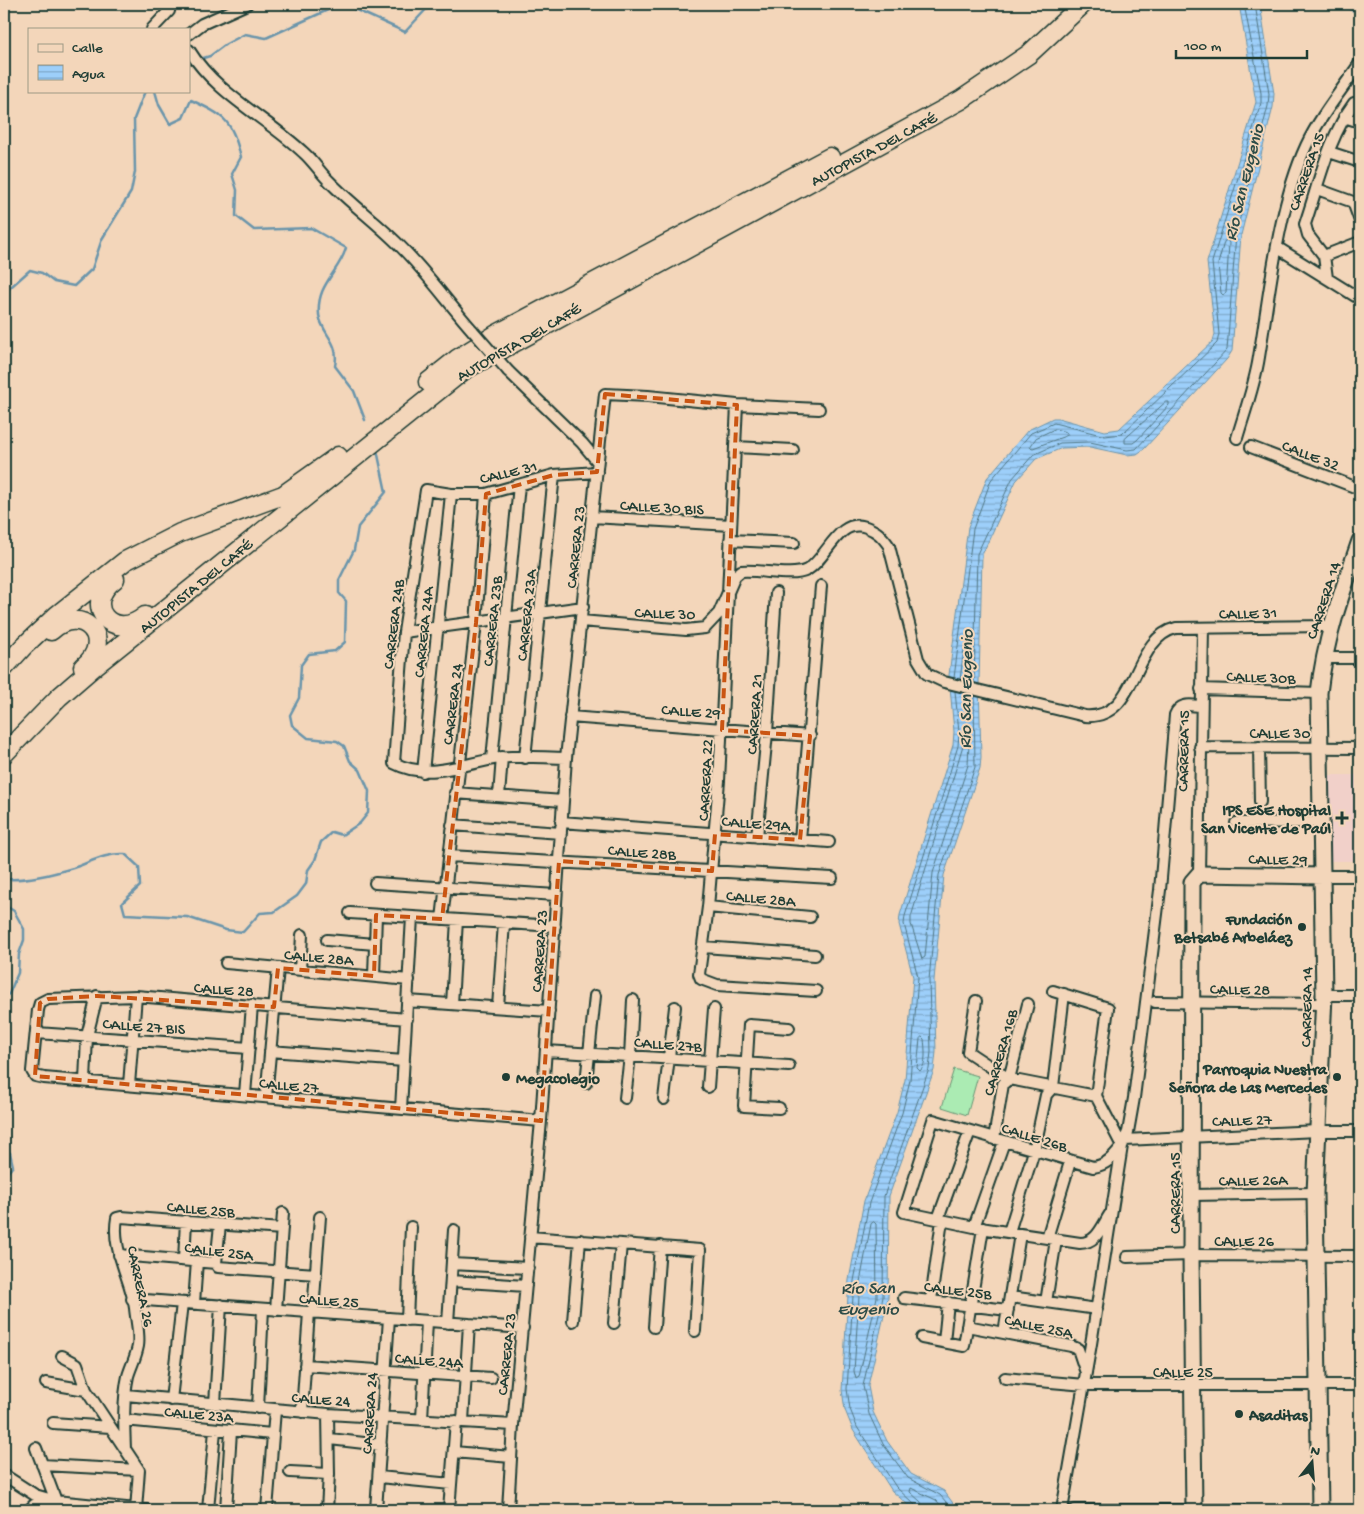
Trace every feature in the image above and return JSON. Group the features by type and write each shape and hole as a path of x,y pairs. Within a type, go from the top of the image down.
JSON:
{"highway":[{"name":"AUTOPISTA DEL CAFÉ","path":"4,668 57,615 125,561 180,533 283,495 312,476 472,349 706,222 946,96 997,65 1026,43 1069,4"},
{"name":"AUTOPISTA DEL CAFÉ","path":"4,752 76,682 464,370 961,100 1029,54 1083,4"},
{"path":"240,511 122,573 103,589 99,602 100,608 109,621 116,625 132,625 208,566 252,539"},
{"path":"4,679 59,624 73,620 81,621 94,631 97,639 94,655 48,697 4,752"}],"main road":[{"name":"CARRERA 14","path":"1320,1510 1316,1193 1324,1000 1320,693 1323,658 1330,626 1360,541"},
{"name":"CALLE 29","path":"1197,876 1323,876"},
{"name":"CARRERA 15","path":"1194,1510 1191,1255 1192,889 1197,876"}],"street":[{"path":"153,28 169,11 170,4"},
{"path":"190,33 202,24 247,4"},
{"path":"190,52 196,62 223,87 306,154 329,181 402,248 508,371 582,443 597,467"},
{"path":"1238,438 1257,367 1265,310 1288,202 1306,146 1317,126 1360,63"},
{"name":"CARRERA 15","path":"1327,278 1324,256 1308,235 1305,224 1329,152 1344,117 1354,103"},
{"path":"1344,117 1360,122"},
{"path":"1329,152 1360,162"},
{"path":"1317,190 1353,202 1360,221"},
{"path":"1324,256 1360,242"},
{"path":"1278,248 1360,298"},
{"name":"CARRERA 23","path":"508,1510 513,1425 541,1121 566,758 605,394 648,396 737,406"},
{"path":"737,406 819,409"},
{"name":"CARRERA 22","path":"737,406 716,834 699,974 701,979 717,985 816,991"},
{"path":"735,447 793,450"},
{"name":"CALLE 32","path":"1251,447 1360,489"},
{"name":"CALLE 31","path":"426,490 451,494 486,494 554,475 597,467"},
{"name":"CARRERA 23A","path":"524,758 554,475"},
{"name":"CARRERA 23B","path":"499,796 497,758 506,618 519,485"},
{"name":"CARRERA 24B","path":"423,772 407,770 394,763 404,632 426,490"},
{"name":"CARRERA 24A","path":"423,772 451,494"},
{"name":"CARRERA 24","path":"442,919 458,766 476,623 486,494"},
{"name":"CALLE 30 BIS","path":"592,517 731,525"},
{"name":"CALLE 30","path":"581,621 696,630 705,628 713,622 735,576 742,571 796,573 806,570 817,562 840,533 849,526 860,525 874,530 883,536 889,546 921,666 927,674 944,682 985,692"},
{"path":"730,540 794,543"},
{"path":"800,840 821,586"},
{"name":"CARRERA 21","path":"757,837 767,733 776,593"},
{"path":"404,632 583,607"},
{"name":"CALLE 31","path":"985,692 1085,716 1102,715 1112,710 1121,701 1156,639 1167,630 1330,626"},
{"name":"CARRERA 15","path":"1197,876 1203,628"},
{"path":"1323,658 1360,658"},
{"name":"CALLE 30B","path":"1201,689 1320,693"},
{"path":"1062,1510 1086,1380 1124,1143 1134,1098 1160,890 1175,715 1177,709 1182,705 1200,706"},
{"name":"CALLE 29","path":"570,717 810,736"},
{"name":"CALLE 30","path":"1200,747 1360,748"},
{"path":"1259,747 1260,802"},
{"path":"423,772 497,758 566,758"},
{"path":"456,793 563,801"},
{"name":"CALLE 29A","path":"561,822 830,842"},
{"path":"1236,823 1322,822"},
{"path":"452,825 560,833"},
{"name":"CALLE 28B","path":"449,856 832,878"},
{"name":"CALLE 29","path":"1323,876 1360,876"},
{"path":"375,883 556,895"},
{"name":"CALLE 28A","path":"708,907 810,917"},
{"path":"350,913 555,926"},
{"path":"374,976 376,914"},
{"path":"401,1109 412,917"},
{"path":"452,1004 457,920"},
{"path":"498,1008 504,923"},
{"path":"300,970 302,935"},
{"path":"327,940 376,944"},
{"path":"703,947 815,955"},
{"name":"CALLE 28A","path":"226,963 409,980"},
{"path":"266,1097 278,968"},
{"path":"1053,991 1108,1008 1096,1096 1124,1143"},
{"path":"1009,1232 1034,1152 1046,1095 1053,1087 1064,994"},
{"name":"CALLE 28","path":"1155,1002 1324,1000 1360,995"},
{"path":"85,1081 87,1036 98,996"},
{"name":"CALLE 28","path":"37,1033 40,1002 48,999 98,996 136,996 407,1019"},
{"path":"129,1085 136,996"},
{"path":"586,1083 595,996"},
{"path":"625,1098 630,1056 633,1000"},
{"path":"408,1001 549,1012"},
{"path":"976,1001 968,1052 1010,1078 1096,1096"},
{"name":"CARRERA 16B","path":"994,1139 1003,1084 1010,1078 1028,1004"},
{"path":"245,1095 252,1005"},
{"path":"664,1099 675,1007"},
{"path":"708,1087 714,1010"},
{"path":"779,1108 744,1106 749,1025 789,1028"},
{"name":"CALLE 27","path":"37,1033 32,1071 35,1076 541,1121"},
{"name":"CALLE 27 BIS","path":"37,1033 249,1048"},
{"path":"270,1050 404,1060"},
{"name":"CALLE 27B","path":"546,1051 789,1066"},
{"name":"CALLE 26B","path":"940,1220 904,1212 933,1120 1034,1152 1093,1167 1102,1166 1124,1143"},
{"path":"931,1300 940,1220 970,1131"},
{"name":"CALLE 27","path":"1124,1143 1192,1136 1360,1131"},
{"path":"922,1338 964,1346 978,1227 1004,1142"},
{"path":"1046,1302 1051,1239 1070,1162"},
{"name":"CALLE 26A","path":"1192,1195 1316,1193"},
{"path":"940,1220 1051,1239 1088,1243 1100,1231 1113,1208"},
{"path":"276,1310 283,1213"},
{"path":"302,1412 320,1217"},
{"name":"CALLE 25B","path":"117,1218 282,1229"},
{"name":"CARRERA 26","path":"117,1218 119,1255 132,1299 138,1346 128,1376 124,1420 125,1449"},
{"path":"184,1260 186,1222"},
{"path":"216,1263 220,1225"},
{"path":"407,1320 412,1226"},
{"path":"448,1323 454,1230"},
{"path":"1004,1333 1020,1234"},
{"path":"530,1237 697,1249 701,1252 695,1331"},
{"path":"574,1321 580,1240"},
{"path":"614,1323 621,1244"},
{"path":"654,1326 660,1246"},
{"name":"CALLE 25A","path":"119,1255 216,1263 218,1267 316,1274"},
{"name":"CALLE 26","path":"1127,1257 1191,1255 1360,1256"},
{"path":"194,1304 197,1261"},
{"path":"452,1264 528,1268"},
{"path":"451,1281 526,1286"},
{"name":"CALLE 25B","path":"1010,1297 1097,1309"},
{"name":"CALLE 25B","path":"904,1298 1008,1310"},
{"name":"CALLE 25","path":"132,1299 523,1328"},
{"path":"944,1342 948,1302"},
{"path":"171,1400 182,1303"},
{"path":"215,1404 221,1306"},
{"path":"258,1408 263,1309"},
{"name":"CARRERA 24","path":"376,1510 389,1318"},
{"path":"422,1419 426,1321"},
{"path":"449,1510 454,1452 465,1377 469,1324"},
{"name":"CALLE 25A","path":"967,1326 1078,1349 1086,1380"},
{"path":"4,1475 35,1495 68,1506 139,1510 139,1470 86,1390 77,1364 62,1356"},
{"name":"CALLE 24A","path":"305,1365 491,1378"},
{"name":"CALLE 25","path":"1005,1378 1194,1386 1360,1386"},
{"path":"46,1382 86,1390"},
{"name":"CALLE 24","path":"126,1396 328,1414 513,1425"},
{"path":"267,1510 275,1410"},
{"path":"327,1510 330,1474 328,1414"},
{"name":"CALLE 23A","path":"124,1420 272,1434"},
{"path":"53,1423 110,1427"},
{"path":"208,1510 215,1430"},
{"path":"226,1510 231,1431"},
{"path":"330,1440 381,1445"},
{"path":"36,1448 56,1501"},
{"path":"454,1452 511,1457"},
{"path":"42,1465 139,1470"},
{"path":"290,1472 330,1474"},
{"path":"378,1477 451,1484"},
{"path":"29,1510 34,1505 56,1501"},
{"path":"1075,1510 1240,1510"}],"highlighted area":[{"path":"605,394 737,405 722,730 810,736 800,840 715,834 712,871 559,861 541,1121 35,1076 40,1003 48,999 97,996 274,1007 278,968 374,976 376,915 442,919 476,623 486,494 554,475 597,472"}],"shaded area":[{"name":"IPS ESE Hospital San Vicente de Paúl","path":"1323,775 1360,775 1360,861 1323,861"}],"green space":[{"path":"954,1069 978,1076 967,1115 942,1107"}],"water":[{"name":"Río San Eugenio","path":"1239,4 1260,4 1274,94 1273,107 1241,235 1232,351 1227,359 1144,449 1137,454 1127,455 1090,447 1062,448 1036,459 1016,481 982,555 979,682 980,768 944,875 934,980 936,1052 934,1070 889,1196 888,1298 868,1386 873,1412 887,1441 911,1474 944,1491 958,1510 914,1510 892,1491 853,1430 845,1410 842,1390 849,1280 864,1201 897,1112 905,1080 913,977 899,924 900,915 953,745 954,732 949,675 968,527 987,478 1028,430 1053,418 1105,431 1119,429 1213,341 1215,334 1207,262 1256,102"}],"waterway":[{"path":"200,59 210,56 226,44 245,34 266,38 341,4"},
{"path":"343,4 405,32 431,4"},
{"path":"1340,4 1360,14"},
{"path":"4,293 30,270 42,273 54,282 74,286 92,269 102,239 131,192 135,172 134,119 145,92"},
{"path":"155,92 159,105 170,124 183,118 191,100 212,110 230,126 241,157 232,174 237,190 236,216 254,230 311,228 346,248 343,257 324,287 319,304 319,315 323,328 335,350 335,366 354,391 365,420"},
{"path":"4,879 21,879 48,875 105,856 125,854 139,867 140,886 122,903 125,914 187,917 226,930 243,932 260,913 274,912 297,896 306,884 308,870 315,860 321,842 332,832 342,835 360,823 368,813 369,791 360,770 350,761 344,746 337,741 308,738 292,725 290,715 299,698 301,665 309,654 335,651 345,642 346,601 339,593 339,580 354,550 358,527 386,492 377,450"},
{"path":"4,905 14,911 24,929 24,940 19,954 18,973 9,994 4,996"},
{"path":"4,1148 10,1153 13,1166 4,1177"}],"place":[{"name":"IPS ESE Hospital San Vicente de Paúl","path":"1342,818"},
{"name":"Fundación Betsabé Arbeláez","path":"1302,927"},
{"name":"Megacolegio","path":"506,1077"},
{"name":"Parroquia Nuestra Señora de Las Mercedes","path":"1337,1077"},
{"name":"Asaditas","path":"1239,1414"}]}
